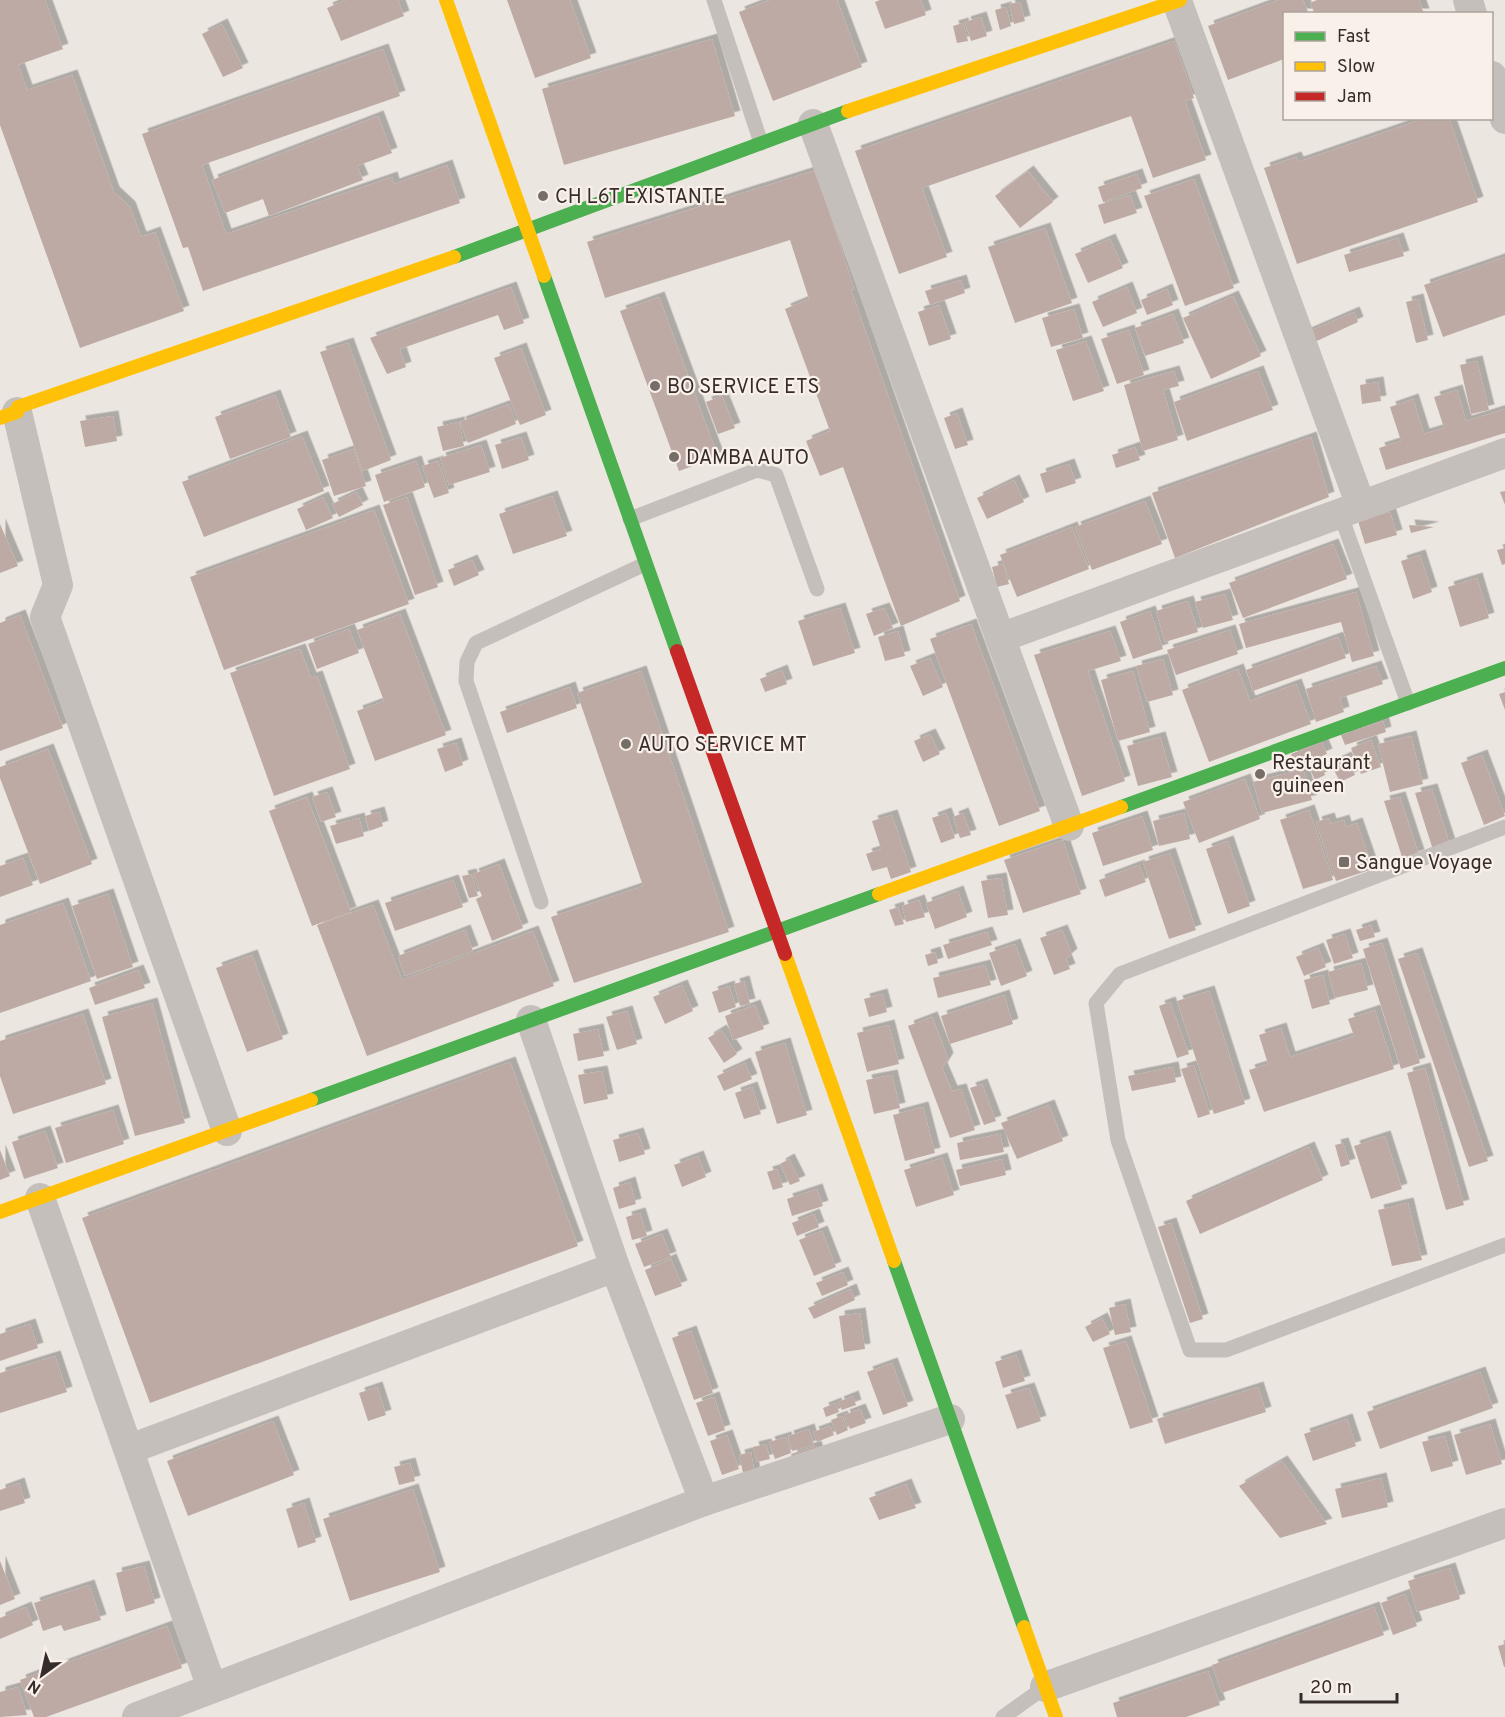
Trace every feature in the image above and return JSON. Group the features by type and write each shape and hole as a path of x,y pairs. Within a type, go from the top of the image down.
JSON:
{"street":[{"path":"446,0 1056,1717"},
{"path":"227,1131 45,616 58,585 9,415 18,407 528,232 813,124 1179,0 1350,510"},
{"path":"1493,82 1505,119"},
{"path":"813,124 1069,826"},
{"path":"1000,638 1505,453"},
{"path":"0,1212 1505,668"},
{"path":"531,1020 615,1267 704,1501"},
{"path":"40,1198 212,1688"},
{"path":"129,1449 615,1267"},
{"path":"137,1717 704,1501 950,1419"},
{"path":"1045,1687 1505,1523"}],"lane":[{"path":"714,0 761,143"},
{"path":"630,519 757,470 776,476 817,589"},
{"path":"1350,510 1408,703"},
{"path":"541,903 466,681 467,662 476,643 645,564"},
{"path":"1505,828 1120,974 1096,1003 1118,1140 1190,1350 1226,1350 1505,1245"},
{"path":"1003,1717 1045,1687"}],"building":[{"path":"0,0 45,0 63,49 18,65 27,90 72,75 114,192 130,207 141,237 155,232 184,311 80,348 0,125"},
{"path":"346,0 398,0 404,16 341,41 327,8"},
{"path":"507,0 570,0 591,58 535,78"},
{"path":"770,0 837,0 862,67 773,101 739,12"},
{"path":"921,0 926,15 885,29 875,2"},
{"path":"1279,0 1303,0 1308,12 1283,12 1283,59 1228,80 1208,26"},
{"path":"1317,0 1419,0 1423,12 1314,12 1310,3"},
{"path":"1020,2 1025,21 1014,24 1009,4"},
{"path":"1006,7 1011,26 1000,30 995,10"},
{"path":"981,17 987,36 971,41 965,22"},
{"path":"963,23 968,41 957,43 953,26"},
{"path":"222,24 243,68 223,77 202,34"},
{"path":"712,39 735,116 564,165 542,89"},
{"path":"1174,41 1194,98 1185,101 1206,160 1153,178 1131,116 922,188 947,257 899,274 855,151"},
{"path":"383,49 400,96 202,165 226,234 392,177 394,184 447,165 460,203 203,291 188,247 183,248 142,134"},
{"path":"378,116 392,153 357,166 363,180 269,216 263,199 225,213 212,180"},
{"path":"1450,120 1478,202 1297,264 1264,168 1296,157 1298,162 1417,121"},
{"path":"816,170 854,289 851,290 960,601 901,626 843,467 820,476 806,441 830,431 785,309 809,299 790,240 605,298 587,242"},
{"path":"1028,171 1053,202 1020,228 995,196"},
{"path":"1137,174 1142,188 1103,202 1098,187"},
{"path":"1194,179 1234,288 1185,306 1144,196"},
{"path":"1130,195 1137,213 1104,224 1098,205"},
{"path":"1045,228 1072,303 1015,323 988,247"},
{"path":"1398,238 1404,256 1349,272 1344,255"},
{"path":"1110,239 1123,268 1088,283 1075,254"},
{"path":"1505,257 1505,315 1443,337 1424,285"},
{"path":"961,280 965,293 930,305 925,291"},
{"path":"511,287 524,323 504,330 498,315 400,349 406,367 387,374 370,338"},
{"path":"1127,287 1137,313 1103,327 1092,302"},
{"path":"1167,289 1173,305 1147,315 1141,300"},
{"path":"1233,296 1261,356 1211,379 1183,318"},
{"path":"659,297 718,457 679,471 620,311"},
{"path":"1418,299 1428,340 1416,343 1406,302"},
{"path":"939,305 951,339 929,346 918,312"},
{"path":"1074,309 1083,338 1051,347 1042,318"},
{"path":"1354,312 1358,322 1306,346 1301,335"},
{"path":"1173,314 1184,343 1145,356 1135,328"},
{"path":"1129,330 1144,375 1117,384 1101,339"},
{"path":"1086,341 1104,391 1073,401 1056,350"},
{"path":"348,343 391,460 363,471 320,352"},
{"path":"521,348 546,415 520,425 494,358"},
{"path":"1477,361 1489,410 1471,414 1460,365"},
{"path":"1174,371 1179,386 1163,390 1178,440 1143,451 1124,385"},
{"path":"1258,371 1273,410 1187,441 1174,402"},
{"path":"1378,382 1381,401 1362,404 1360,385"},
{"path":"1457,390 1466,421 1505,409 1505,433 1386,470 1379,448 1401,441 1390,407 1413,399 1424,434 1444,428 1434,397"},
{"path":"275,395 291,437 230,459 215,417"},
{"path":"722,396 735,428 718,434 706,402"},
{"path":"509,404 516,424 468,443 460,422"},
{"path":"957,413 968,445 955,449 944,418"},
{"path":"113,416 117,441 85,447 80,421"},
{"path":"459,422 464,446 443,451 437,427"},
{"path":"302,436 324,491 204,537 182,482"},
{"path":"521,437 529,460 502,469 495,445"},
{"path":"1311,437 1329,497 1175,558 1152,493"},
{"path":"481,445 490,472 449,485 440,458"},
{"path":"1135,447 1140,460 1116,468 1112,455"},
{"path":"354,449 366,486 334,496 322,460"},
{"path":"416,461 425,487 384,502 375,475"},
{"path":"438,461 449,493 434,498 422,466"},
{"path":"1069,464 1076,483 1046,493 1040,474"},
{"path":"1014,480 1024,502 987,519 977,498"},
{"path":"1505,491 1505,505 1500,492"},
{"path":"357,492 363,505 339,517 332,504"},
{"path":"552,496 567,536 513,554 499,514"},
{"path":"323,497 333,518 306,530 297,509"},
{"path":"407,497 438,587 415,595 383,505"},
{"path":"1145,501 1162,544 1092,570 1075,527"},
{"path":"374,510 409,604 224,670 190,577"},
{"path":"1390,512 1397,535 1365,544 1358,521"},
{"path":"0,524 18,566 0,573"},
{"path":"1409,525 1434,527 1411,533"},
{"path":"1072,527 1089,569 1017,597 1000,555"},
{"path":"1333,544 1347,579 1243,618 1229,583"},
{"path":"1505,548 1505,564 1502,565 1497,550"},
{"path":"1420,555 1432,592 1413,599 1401,561"},
{"path":"472,560 479,575 454,586 448,570"},
{"path":"1003,564 1009,584 997,587 992,567"},
{"path":"1477,578 1489,618 1460,627 1448,587"},
{"path":"1356,592 1374,656 1352,662 1341,622 1246,648 1239,624"},
{"path":"1225,594 1233,620 1203,628 1195,602"},
{"path":"1188,601 1198,632 1165,642 1156,611"},
{"path":"840,608 855,653 813,666 798,621"},
{"path":"884,608 893,628 874,636 866,614"},
{"path":"1150,611 1163,649 1133,659 1120,622"},
{"path":"400,614 446,735 375,761 357,711 384,701 357,630"},
{"path":"20,615 63,728 0,751 0,623"},
{"path":"971,624 1040,811 999,826 930,639"},
{"path":"349,629 359,653 317,669 308,644"},
{"path":"1230,630 1238,654 1176,675 1167,650"},
{"path":"898,631 905,656 885,661 878,637"},
{"path":"1110,631 1121,661 1088,671 1125,781 1082,796 1034,655"},
{"path":"1338,637 1346,658 1253,691 1246,670"},
{"path":"300,649 311,678 317,676 350,769 274,796 230,673"},
{"path":"930,658 943,687 923,696 910,666"},
{"path":"1163,659 1173,695 1147,702 1136,666"},
{"path":"1376,666 1383,684 1340,698 1344,712 1316,722 1306,689"},
{"path":"1238,669 1250,701 1296,684 1311,724 1209,762 1182,690"},
{"path":"782,670 787,684 765,692 760,679"},
{"path":"641,671 729,932 574,983 551,917 643,886 577,693"},
{"path":"1133,671 1150,732 1118,741 1101,680"},
{"path":"570,687 577,708 507,733 500,712"},
{"path":"1505,692 1505,710 1499,694"},
{"path":"1383,721 1386,732 1345,745 1341,735"},
{"path":"930,734 940,754 923,762 914,741"},
{"path":"1411,736 1423,784 1390,792 1378,744"},
{"path":"1160,737 1172,777 1138,786 1127,746"},
{"path":"1371,740 1381,767 1361,774 1351,748"},
{"path":"1322,742 1327,754 1296,767 1291,754"},
{"path":"456,743 463,765 445,772 437,749"},
{"path":"48,749 92,864 40,884 0,778 0,767"},
{"path":"1482,755 1505,816 1484,825 1461,763"},
{"path":"1346,757 1355,775 1340,782 1331,764"},
{"path":"1321,764 1325,775 1315,780 1310,769"},
{"path":"1303,769 1312,800 1262,813 1253,782"},
{"path":"1245,779 1260,819 1199,843 1183,802"},
{"path":"1432,789 1450,845 1433,850 1415,793"},
{"path":"327,792 336,817 321,822 312,797"},
{"path":"307,797 351,912 312,926 269,811"},
{"path":"1400,797 1419,855 1403,860 1384,801"},
{"path":"1309,810 1333,880 1303,889 1280,820"},
{"path":"379,812 383,826 369,831 365,816"},
{"path":"946,813 955,838 941,843 932,818"},
{"path":"963,813 971,835 960,838 953,817"},
{"path":"1184,813 1190,839 1159,846 1153,821"},
{"path":"892,815 911,872 891,879 887,867 872,871 866,854 881,849 872,821"},
{"path":"1142,816 1153,850 1103,866 1092,833"},
{"path":"359,818 364,836 336,844 330,826"},
{"path":"1329,818 1331,824 1344,820 1346,827 1357,823 1373,869 1336,881 1316,822"},
{"path":"1063,840 1081,894 1023,913 1004,860"},
{"path":"1228,841 1250,906 1228,914 1206,849"},
{"path":"1170,853 1196,930 1169,939 1143,862"},
{"path":"23,858 33,885 0,897 0,866"},
{"path":"499,864 523,928 492,941 476,899 482,896 473,874"},
{"path":"1139,865 1146,882 1105,897 1099,880"},
{"path":"471,874 478,896 469,898 462,876"},
{"path":"1001,878 1008,915 988,918 981,881"},
{"path":"453,880 463,907 395,931 385,903"},
{"path":"958,891 967,917 935,929 926,903"},
{"path":"108,894 133,967 97,979 72,906"},
{"path":"919,900 925,917 906,922 902,906"},
{"path":"63,903 91,981 0,1013 0,925"},
{"path":"373,905 402,980 533,931 554,986 367,1056 317,925"},
{"path":"898,907 904,924 895,926 889,910"},
{"path":"1371,925 1375,937 1360,941 1356,930"},
{"path":"465,930 473,951 405,976 398,956"},
{"path":"1062,930 1072,954 1066,959 1070,969 1054,975 1040,938"},
{"path":"987,932 992,945 948,959 943,945"},
{"path":"1345,934 1353,958 1334,964 1326,940"},
{"path":"1382,943 1420,1063 1401,1069 1363,949"},
{"path":"1015,944 1027,976 1001,986 989,953"},
{"path":"1318,948 1326,967 1304,976 1296,957"},
{"path":"935,952 938,963 928,966 925,955"},
{"path":"1417,953 1488,1161 1469,1167 1398,959"},
{"path":"252,955 283,1039 247,1052 216,968"},
{"path":"1361,963 1368,990 1335,998 1328,972"},
{"path":"985,965 991,985 938,998 933,978"},
{"path":"138,970 145,988 95,1005 89,988"},
{"path":"1323,975 1330,1004 1312,1009 1304,980"},
{"path":"744,981 750,1004 740,1006 734,984"},
{"path":"682,985 693,1011 665,1024 653,997"},
{"path":"729,986 736,1007 719,1013 712,992"},
{"path":"1209,991 1245,1104 1214,1114 1177,1001"},
{"path":"882,994 887,1012 869,1017 864,999"},
{"path":"1004,995 1013,1024 950,1044 941,1016"},
{"path":"1170,1002 1189,1054 1177,1058 1159,1006"},
{"path":"152,1003 185,1123 135,1136 102,1017"},
{"path":"755,1005 764,1029 733,1040 725,1016"},
{"path":"1375,1010 1394,1069 1264,1112 1249,1070 1268,1064 1259,1035 1281,1028 1290,1057 1354,1036 1348,1019"},
{"path":"627,1011 637,1044 617,1050 606,1017"},
{"path":"83,1014 106,1084 13,1114 0,1076 0,1041"},
{"path":"932,1017 948,1058 942,1068 952,1091 961,1089 975,1130 950,1138 908,1026"},
{"path":"889,1025 899,1064 867,1072 857,1033"},
{"path":"598,1029 604,1056 578,1061 573,1034"},
{"path":"721,1030 737,1054 724,1063 708,1038"},
{"path":"785,1043 807,1115 777,1124 755,1052"},
{"path":"510,1062 578,1246 150,1403 82,1218"},
{"path":"745,1063 752,1079 724,1091 717,1076"},
{"path":"1194,1065 1210,1114 1198,1118 1181,1069"},
{"path":"1173,1067 1176,1082 1132,1091 1128,1076"},
{"path":"1425,1068 1464,1205 1446,1210 1407,1073"},
{"path":"602,1071 608,1099 584,1104 578,1075"},
{"path":"892,1075 900,1108 874,1114 866,1080"},
{"path":"982,1084 996,1121 984,1125 970,1088"},
{"path":"752,1087 761,1114 744,1119 735,1093"},
{"path":"1049,1105 1063,1141 1017,1159 1001,1123"},
{"path":"923,1107 935,1153 905,1161 893,1115"},
{"path":"113,1110 124,1144 66,1163 55,1128"},
{"path":"45,1131 58,1168 24,1179 12,1142"},
{"path":"638,1133 645,1154 619,1162 613,1140"},
{"path":"1000,1134 1004,1152 960,1160 957,1143"},
{"path":"1385,1136 1402,1189 1371,1199 1354,1146"},
{"path":"1343,1143 1350,1164 1341,1167 1335,1145"},
{"path":"1309,1147 1323,1180 1200,1234 1186,1201"},
{"path":"0,1150 10,1176 0,1180"},
{"path":"698,1156 706,1177 682,1187 674,1165"},
{"path":"942,1158 954,1195 916,1207 904,1170"},
{"path":"789,1159 800,1181 790,1185 780,1164"},
{"path":"1002,1159 1006,1175 960,1186 956,1170"},
{"path":"777,1169 783,1187 773,1190 767,1172"},
{"path":"630,1182 636,1204 619,1209 613,1188"},
{"path":"817,1189 823,1206 792,1216 787,1199"},
{"path":"1408,1203 1422,1260 1392,1266 1378,1210"},
{"path":"640,1213 647,1236 632,1240 626,1217"},
{"path":"814,1214 819,1227 797,1236 792,1223"},
{"path":"1171,1223 1203,1319 1190,1323 1158,1227"},
{"path":"822,1231 836,1267 814,1276 799,1240"},
{"path":"662,1234 671,1257 644,1267 635,1244"},
{"path":"671,1259 682,1286 655,1296 645,1270"},
{"path":"843,1272 848,1285 822,1296 816,1283"},
{"path":"851,1289 855,1300 814,1319 808,1308"},
{"path":"1125,1304 1131,1332 1115,1335 1109,1308"},
{"path":"860,1313 865,1349 844,1352 839,1316"},
{"path":"1102,1318 1110,1334 1093,1342 1085,1327"},
{"path":"30,1324 38,1348 0,1361 0,1334"},
{"path":"691,1331 713,1393 694,1400 672,1338"},
{"path":"1126,1341 1153,1422 1130,1429 1103,1348"},
{"path":"1016,1355 1025,1381 1003,1388 995,1362"},
{"path":"55,1356 67,1392 0,1413 0,1373"},
{"path":"892,1363 908,1406 883,1415 867,1372"},
{"path":"1480,1372 1493,1408 1380,1449 1367,1412"},
{"path":"377,1387 386,1415 368,1421 359,1393"},
{"path":"1258,1387 1266,1412 1165,1444 1157,1419"},
{"path":"1029,1388 1041,1421 1017,1429 1005,1395"},
{"path":"853,1396 856,1405 842,1410 838,1402"},
{"path":"714,1397 725,1430 708,1436 696,1403"},
{"path":"836,1403 839,1412 826,1417 823,1408"},
{"path":"860,1409 866,1423 850,1429 844,1415"},
{"path":"842,1416 848,1430 837,1435 831,1420"},
{"path":"1347,1419 1356,1446 1313,1461 1304,1434"},
{"path":"273,1421 294,1475 188,1516 167,1461"},
{"path":"1490,1424 1502,1464 1466,1475 1454,1435"},
{"path":"830,1426 834,1435 817,1442 813,1432"},
{"path":"809,1429 814,1445 792,1451 788,1436"},
{"path":"727,1435 739,1469 722,1475 710,1441"},
{"path":"1445,1436 1453,1466 1431,1472 1422,1442"},
{"path":"786,1437 791,1453 775,1459 769,1442"},
{"path":"766,1444 770,1459 757,1462 753,1447"},
{"path":"816,1446 819,1457 794,1464 791,1454"},
{"path":"751,1452 755,1475 744,1477 739,1455"},
{"path":"1282,1461 1327,1524 1280,1538 1239,1486"},
{"path":"410,1463 415,1481 399,1485 394,1467"},
{"path":"1381,1478 1388,1507 1342,1518 1335,1489"},
{"path":"19,1483 25,1503 0,1511 0,1490"},
{"path":"906,1484 916,1508 879,1520 869,1498"},
{"path":"413,1489 440,1572 350,1601 323,1519"},
{"path":"304,1503 316,1542 298,1548 286,1509"},
{"path":"0,1561 15,1599 0,1605"},
{"path":"144,1566 155,1603 126,1612 116,1573"},
{"path":"1450,1568 1460,1599 1417,1612 1408,1581"},
{"path":"89,1585 101,1620 64,1631 61,1625 43,1631 34,1603"},
{"path":"1405,1594 1417,1626 1393,1635 1381,1603"},
{"path":"26,1607 33,1625 0,1639 0,1618"},
{"path":"1374,1607 1384,1635 1222,1693 1212,1665"},
{"path":"167,1626 182,1668 46,1717 34,1717 20,1680"},
{"path":"1505,1644 1505,1667 1504,1667 1498,1646"},
{"path":"1208,1671 1220,1705 1186,1717 1117,1717 1113,1703"},
{"path":"18,1687 27,1715 0,1717 0,1692"}],"traffic: fast":[{"path":"454,257 848,111"},
{"path":"544,276 677,651"},
{"path":"1121,807 1505,668"},
{"path":"311,1100 879,894"},
{"path":"894,1261 1024,1627"}],"traffic: slow":[{"path":"446,0 544,276"},
{"path":"848,111 1180,0"},
{"path":"0,418 17,412 18,407 454,257"},
{"path":"879,894 1121,807"},
{"path":"785,954 894,1261"},
{"path":"0,1212 311,1100"},
{"path":"1024,1627 1056,1717"}],"traffic: jam":[{"path":"677,651 785,954"}],"place":[{"name":"CH L6T EXISTANTE","path":"543,196"},
{"name":"BO SERVICE ETS","path":"655,386"},
{"name":"DAMBA AUTO","path":"674,457"},
{"name":"AUTO SERVICE MT","path":"626,744"},
{"name":"Restaurant guineen","path":"1260,774"},
{"name":"Sangue Voyage","path":"1344,862"}]}
